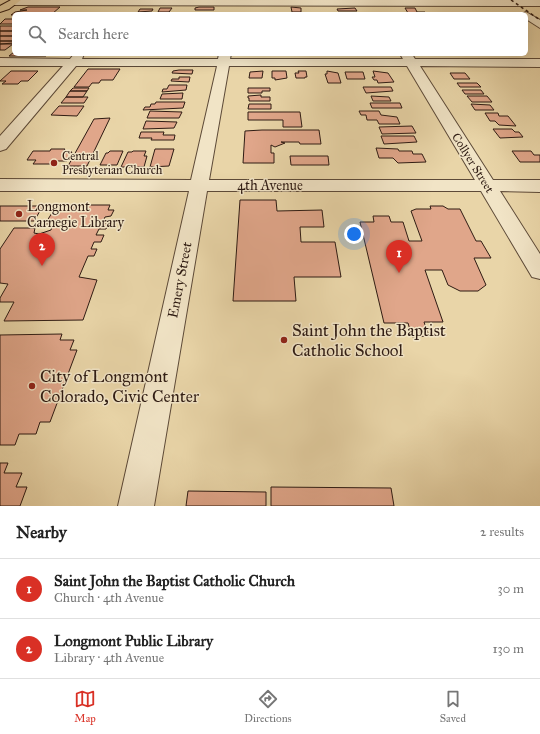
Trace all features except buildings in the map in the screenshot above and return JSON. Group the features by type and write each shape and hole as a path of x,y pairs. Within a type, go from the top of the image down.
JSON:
{"street":[{"path":"116,12 124,2"},
{"path":"7,7 124,2 513,2 540,4"},
{"path":"234,12 236,2"},
{"path":"374,2 381,12"},
{"path":"513,2 522,12"},
{"path":"513,2 540,15"},
{"path":"528,17 540,25"},
{"path":"0,62 76,58 408,58 540,63"},
{"path":"0,146 76,58"},
{"name":"Emery Street","path":"136,506 224,58"},
{"name":"Collyer Street","path":"408,58 540,272"},
{"name":"4th Avenue","path":"0,185 540,186"}],"railway":[{"path":"511,0 540,20"}],"place":[{"name":"Central Presbyterian Church","path":"54,163"},
{"name":"Longmont Carnegie Library","path":"19,214"},
{"name":"Longmont Public Library","path":"42,266"},
{"name":"Saint John the Baptist Catholic Church","path":"399,273"},
{"name":"Saint John the Baptist Catholic School","path":"284,340"},
{"name":"City of Longmont Colorado, Civic Center","path":"32,386"}]}
